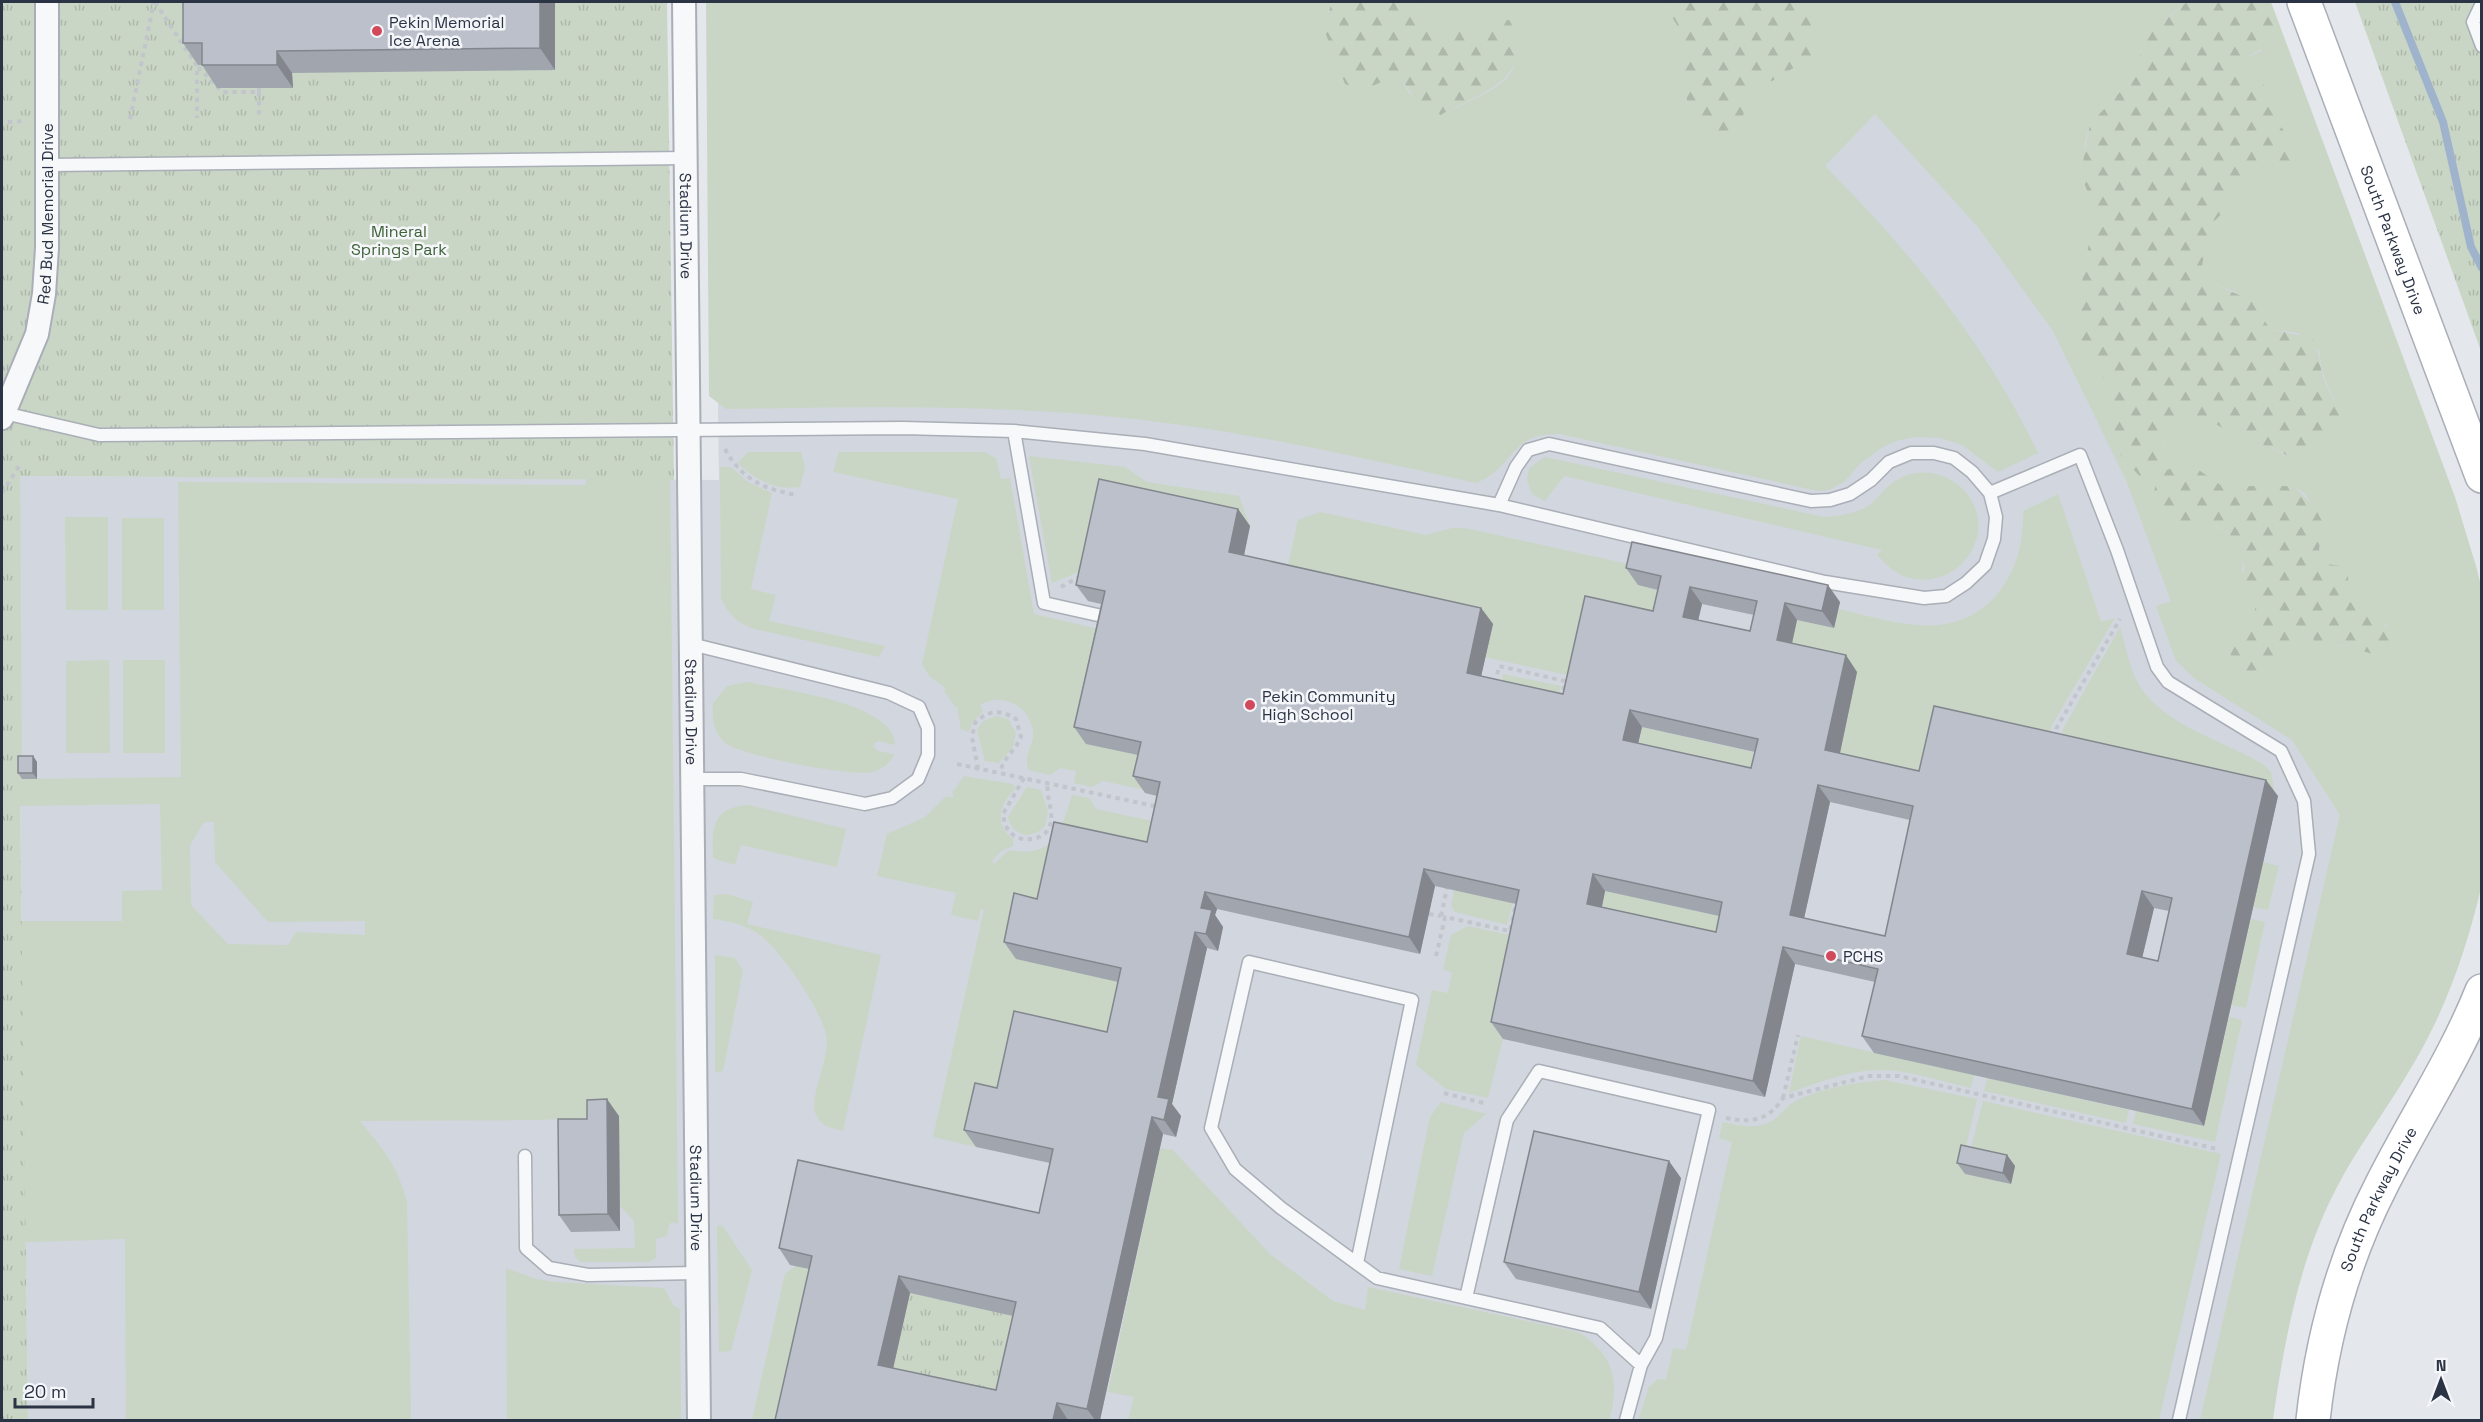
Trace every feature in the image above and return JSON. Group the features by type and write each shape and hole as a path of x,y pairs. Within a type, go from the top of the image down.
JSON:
{"main road":[{"name":"South Parkway Drive","path":"2304,2 2481,476"},
{"name":"South Parkway Drive","path":"2313,1420 2322,1350 2346,1265 2380,1187 2458,1044 2481,991"}],"street":[{"name":"Red Bud Memorial Drive","path":"3,416 37,334 47,248 47,2"},
{"name":"Stadium Drive","path":"684,2 699,1420"}],"lane":[{"path":"2481,3 2473,22 2481,46"},
{"path":"48,165 687,158"},
{"path":"3,416 99,435 903,428 1014,431 1145,444 1499,506 1825,582 1924,598 1946,596 1985,565 1994,539 1996,517 1990,493 1972,472 1954,458 1934,453 1911,453 1889,462 1871,480 1850,494 1830,500 1811,501 1549,444 1528,450 1516,467 1499,506"},
{"path":"1014,431 1044,603 1111,618"},
{"path":"1990,493 2080,455 2117,550 2157,667 2168,682 2281,751 2304,801 2309,854 2179,1420"},
{"path":"691,644 889,693 919,707 928,728 928,755 918,779 892,798 865,804 741,779 693,779"},
{"path":"1357,1263 1412,1000 1249,962 1211,1128 1235,1169 1281,1208 1377,1278 1600,1328 1641,1365"},
{"path":"1466,1298 1507,1120 1539,1071 1709,1110 1656,1338 1641,1365 1626,1420"},
{"path":"525,1156 526,1248 549,1268 588,1275 697,1273"}],"path":[{"path":"154,2 209,82 222,92 259,90 260,118"},
{"path":"130,119 154,2"},
{"path":"197,66 197,118"},
{"path":"725,449 734,465 763,487 798,495"},
{"path":"2,493 21,463"},
{"path":"1055,590 1084,575"},
{"path":"2054,747 2056,729 2122,616"},
{"path":"1493,693 1499,666 1565,681 1560,708"},
{"path":"1489,678 1496,680"},
{"path":"978,769 972,736 975,723 982,715 992,711 1004,712 1016,719 1021,737 1013,753 1002,764 1000,773"},
{"path":"957,764 1169,810"},
{"path":"1024,778 1003,814 1009,832 1021,839 1042,836 1049,829 1052,815 1046,795 1047,783"},
{"path":"1436,956 1447,888"},
{"path":"1429,914 1510,931 1516,903"},
{"path":"1724,1118 1742,1121 1763,1119 1775,1110 1783,1098 1798,1035"},
{"path":"1783,1098 1859,1078 1899,1076 2217,1149"},
{"path":"1444,1093 1487,1104"}],"shaded area":[{"name":"Pekin Community High School","path":"713,2 2252,2 2482,650 2482,759 2315,1197 2268,1420 28,1420 16,476 719,480"}],"green space":[{"name":"Mineral Springs Park","path":"2,2 667,2 674,480 16,476 28,1420 2,1420"},
{"path":"706,2 1331,2 1328,12 1380,81 1393,77 1403,82 1409,93 1441,115 1499,85 1514,67 1514,51 1500,16 1475,28 1452,32 1431,24 1422,15 1415,2 1662,2 1677,25 1682,79 1693,126 1744,112 1743,95 1747,82 1772,81 1815,55 1805,9 1795,6 1793,2 2187,2 2171,14 2141,44 2140,60 2134,77 2090,124 2085,143 2084,183 2095,210 2075,320 2111,386 2115,406 2115,436 2121,455 2165,445 2165,430 2173,417 2204,418 2255,445 2270,446 2284,455 2314,452 2343,426 2322,371 2320,351 2298,333 2270,329 2234,291 2218,286 2202,267 2208,228 2230,205 2247,173 2257,167 2291,167 2295,144 2277,122 2264,86 2243,71 2243,60 2261,51 2265,10 2262,2 2271,2 2455,497 2482,590 2482,883 2476,908 2453,981 2433,1028 2408,1073 2344,1174 2323,1216 2295,1302 2282,1361 2273,1420 2200,1420 2340,815 2292,740 2194,678 2176,661 2156,606 2171,601 2126,480 2053,331 1977,226 1875,114 1825,166 1916,265 1944,300 1995,374 2038,453 1998,472 1962,445 1940,438 1918,437 1899,440 1883,447 1861,463 1844,482 1829,490 1818,491 1560,434 1543,435 1530,439 1499,468 1476,483 1252,436 1161,422 1066,413 969,408 726,409 709,396","holes":["2207,477 2222,486 2294,486 2305,494 2322,521 2319,550 2327,564 2349,587 2349,601 2387,626 2375,655 2342,645 2331,649 2301,632 2289,641 2243,628 2255,614 2256,600 2242,569 2244,559 2240,542 2213,525"]},
{"path":"1331,2 1415,2 1422,15 1431,24 1452,31 1475,28 1500,16 1510,21 1517,41 1517,57 1511,71 1500,82 1441,115 1421,106 1403,82 1393,77 1361,91 1345,84 1325,32"},
{"path":"1662,2 1793,2 1795,6 1812,13 1819,24 1815,55 1772,81 1747,82 1743,95 1744,112 1739,132 1732,142 1713,138 1693,126 1682,79 1677,25"},
{"path":"2187,2 2262,2 2276,28 2275,40 2243,60 2243,71 2264,85 2277,122 2295,144 2295,158 2291,167 2257,167 2247,173 2230,205 2208,228 2202,267 2218,286 2251,300 2270,329 2312,338 2327,388 2338,409 2343,426 2314,452 2295,460 2270,446 2255,445 2204,418 2173,417 2166,434 2161,458 2151,472 2142,479 2121,455 2115,436 2115,406 2111,387 2086,356 2075,320 2095,210 2084,183 2083,162 2090,124 2134,77 2140,60 2141,44 2148,34"},
{"path":"2355,2 2481,2 2481,351"},
{"path":"748,452 801,452 805,467 800,487 774,486 751,474 738,463"},
{"path":"839,452 984,452 996,458 1001,479 1010,478 1034,614 1111,632 1153,759 1146,790 1103,781 1092,787 1074,783 1076,771 1060,768 1050,775 1029,770 1027,756 1033,738 1031,723 1021,709 1006,701 989,701 980,705 983,711 972,723 969,732 961,729 957,706 955,707 944,691 946,688 930,677 922,664 958,499 833,472"},
{"path":"1029,456 1125,467 1147,482 1239,496 1250,526 1081,571 1052,583"},
{"path":"1545,457 1824,517 1863,509 1900,478 1910,474 1931,473 1951,480 1968,495 1976,511 1978,527 1975,542 1968,556 1957,568 1944,576 1928,580 1910,578 1896,572 1877,555 1882,550 1564,476 1545,501 1532,494 1527,480 1529,468"},
{"path":"2190,464 2222,486 2294,486 2315,508 2322,521 2319,550 2327,564 2343,566 2348,575 2349,601 2380,620 2385,626 2389,633 2389,652 2374,654 2342,645 2331,649 2316,648 2313,638 2301,632 2289,641 2282,659 2266,673 2254,677 2236,671 2231,661 2230,634 2243,628 2255,614 2255,600 2244,589 2244,559 2240,542 2214,525 2179,528 2156,514 2154,493 2158,478 2170,469"},
{"path":"720,467 731,467 748,482 772,493 751,589 776,595 769,621 885,646 879,657 755,629 730,614 721,598"},
{"path":"20,471 22,779 181,777 178,482 586,485 586,473 670,473 678,1224 673,1222 669,1224 667,1236 656,1239 656,1258 649,1262 581,1262 576,1258 573,1249 635,1248 634,1221 620,1206 618,1116 539,1120 360,1121 383,1149 394,1167 407,1202 411,1420 126,1420 125,1239 2,1243 2,499","holes":["160,804 162,890 122,891 122,921 21,921 19,806","204,822 214,822 215,862 268,922 365,921 365,935 296,932 288,945 228,944 191,905 190,845"]},
{"path":"2058,494 2101,622 2115,618 2052,725 2047,746 1933,779 1837,767 1789,657 1797,620 1834,628 1838,609 1913,625 1938,625 1959,621 1977,612 2004,586 2019,550 2023,511"},
{"path":"1320,512 1426,535 1452,528 1465,528 1642,567 1673,593 1665,628 1572,676 1485,657 1285,579 1298,520"},
{"path":"65,517 108,517 108,610 66,610"},
{"path":"122,518 164,518 164,610 122,610"},
{"path":"2120,627 2130,664 2139,685 2150,699 2179,722 2264,765 2271,772 2275,796 2059,748 2063,729"},
{"path":"109,660 110,753 66,753 66,661"},
{"path":"123,660 165,660 165,753 123,753"},
{"path":"1503,674 1561,686 1556,707 1498,694"},
{"path":"748,682 834,700 877,718 890,730 895,745 879,741 874,743 874,747 878,751 894,754 893,757 880,769 861,773 797,764 734,748 724,742 715,729 713,703 727,686"},
{"path":"996,716 1008,719 1016,733 1013,747 999,763 985,761 977,730 982,722"},
{"path":"1642,727 1770,756 1763,785 1635,757"},
{"path":"964,776 1013,784 1016,788 1006,800 1001,813 1002,826 1013,839 1013,846 1001,851 992,861 994,864 1008,851 1033,851 1049,843 1060,829 1072,795 1089,798 1096,809 1166,824 1158,859 1016,958 1133,985 1119,1049 1009,1105 987,1100 976,1147 933,1137 984,910 981,909 978,921 951,915 956,893 877,876 887,834 925,817 946,796 952,798 954,795 952,793"},
{"path":"1027,787 1041,790 1048,811 1045,826 1029,835 1014,829 1008,817"},
{"path":"749,805 846,829 837,867 741,845 735,865 713,858 714,829 721,815 728,810"},
{"path":"2263,862 2279,866 2268,910 2253,907"},
{"path":"1454,890 1513,903 1507,925 1455,912 1451,906"},
{"path":"1605,891 1734,919 1728,949 1599,921"},
{"path":"727,894 753,902 747,924 881,955 843,1131 821,1122 814,1109 827,1042 820,1017 790,969 769,943 743,926 713,919 714,895"},
{"path":"2251,919 2265,922 2246,1008 2231,1005"},
{"path":"1468,926 1514,936 1503,1039 1488,1098 1446,1089 1416,1065 1432,990 1448,993 1452,972 1443,970 1451,935"},
{"path":"715,955 735,958 743,970 723,1071 715,1072"},
{"path":"2229,1017 2242,1020 2215,1142 2133,1124 2136,1111 2204,1126"},
{"path":"1801,1036 1974,1075 1971,1088 1906,1072 1872,1070 1836,1077 1789,1093"},
{"path":"1987,1078 2129,1110 2126,1123 1984,1091"},
{"path":"1885,1080 1977,1099 1961,1169 1966,1170 1966,1174 2012,1184 1969,1156 1983,1101 2221,1154 2159,1420 1638,1420 1649,1387 1658,1379 1666,1380 1673,1348 1686,1350 1732,1142 1719,1138 1723,1122 1758,1126 1771,1121 1794,1102 1812,1094 1843,1086"},
{"path":"1441,1102 1486,1114 1464,1133 1432,1276 1399,1269 1430,1117"},
{"path":"1160,1148 1173,1150 1271,1255 1333,1301 1365,1310 1368,1287 1578,1332 1599,1349 1611,1370 1614,1394 1609,1420 1128,1420 1134,1397 1108,1392"},
{"path":"722,1225 752,1270 731,1351 719,1352 717,1226"},
{"path":"796,1266 824,1273 791,1420 752,1420 785,1274"},
{"path":"506,1268 536,1279 555,1282 664,1288 674,1306 680,1309 681,1420 507,1420"},
{"path":"910,1293 1028,1319 1008,1407 890,1382"}],"building":[{"name":"Pekin Memorial Ice Arena","path":"183,2 540,2 540,48 277,51 277,65 202,65 202,43 183,43"},
{"name":"PCHS","path":"1099,479 1238,509 1229,552 1481,608 1467,673 1563,694 1585,596 1653,611 1661,576 1626,568 1632,542 1828,585 1822,611 1785,603 1777,640 1846,655 1825,750 1919,771 1934,706 2266,780 2192,1109 1862,1036 1878,969 1783,947 1753,1081 1491,1022 1519,890 1424,869 1409,937 1205,892 1201,908 1212,910 1206,934 1195,932 1158,1097 1169,1099 1164,1120 1152,1117 1087,1409 1057,1403 1053,1420 775,1420 812,1256 779,1248 798,1160 1039,1213 1053,1149 964,1130 975,1083 997,1088 1014,1011 1107,1032 1121,968 1004,942 1014,893 1037,899 1054,822 1147,842 1160,782 1133,776 1141,742 1074,727 1105,591 1076,585","holes":["1690,587 1757,601 1750,631 1683,617","1630,710 1758,739 1751,768 1623,740","1818,785 1913,806 1885,936 1790,915","1593,874 1722,902 1716,932 1587,904","2142,891 2172,898 2158,961 2127,954","899,1276 1016,1302 996,1390 878,1365"]},
{"path":"18,756 33,756 33,773 18,773"},
{"path":"607,1099 608,1214 559,1215 558,1119 587,1119 587,1100"},
{"path":"1534,1131 1669,1161 1639,1292 1504,1262"},
{"path":"1961,1145 2007,1155 2003,1173 1957,1163"}],"waterway":[{"path":"2395,2 2443,122 2471,247 2482,268"}],"place":[{"name":"Pekin Memorial Ice Arena","path":"377,31"},
{"name":"Pekin Community High School","path":"1250,705"},
{"name":"PCHS","path":"1831,956"}]}
